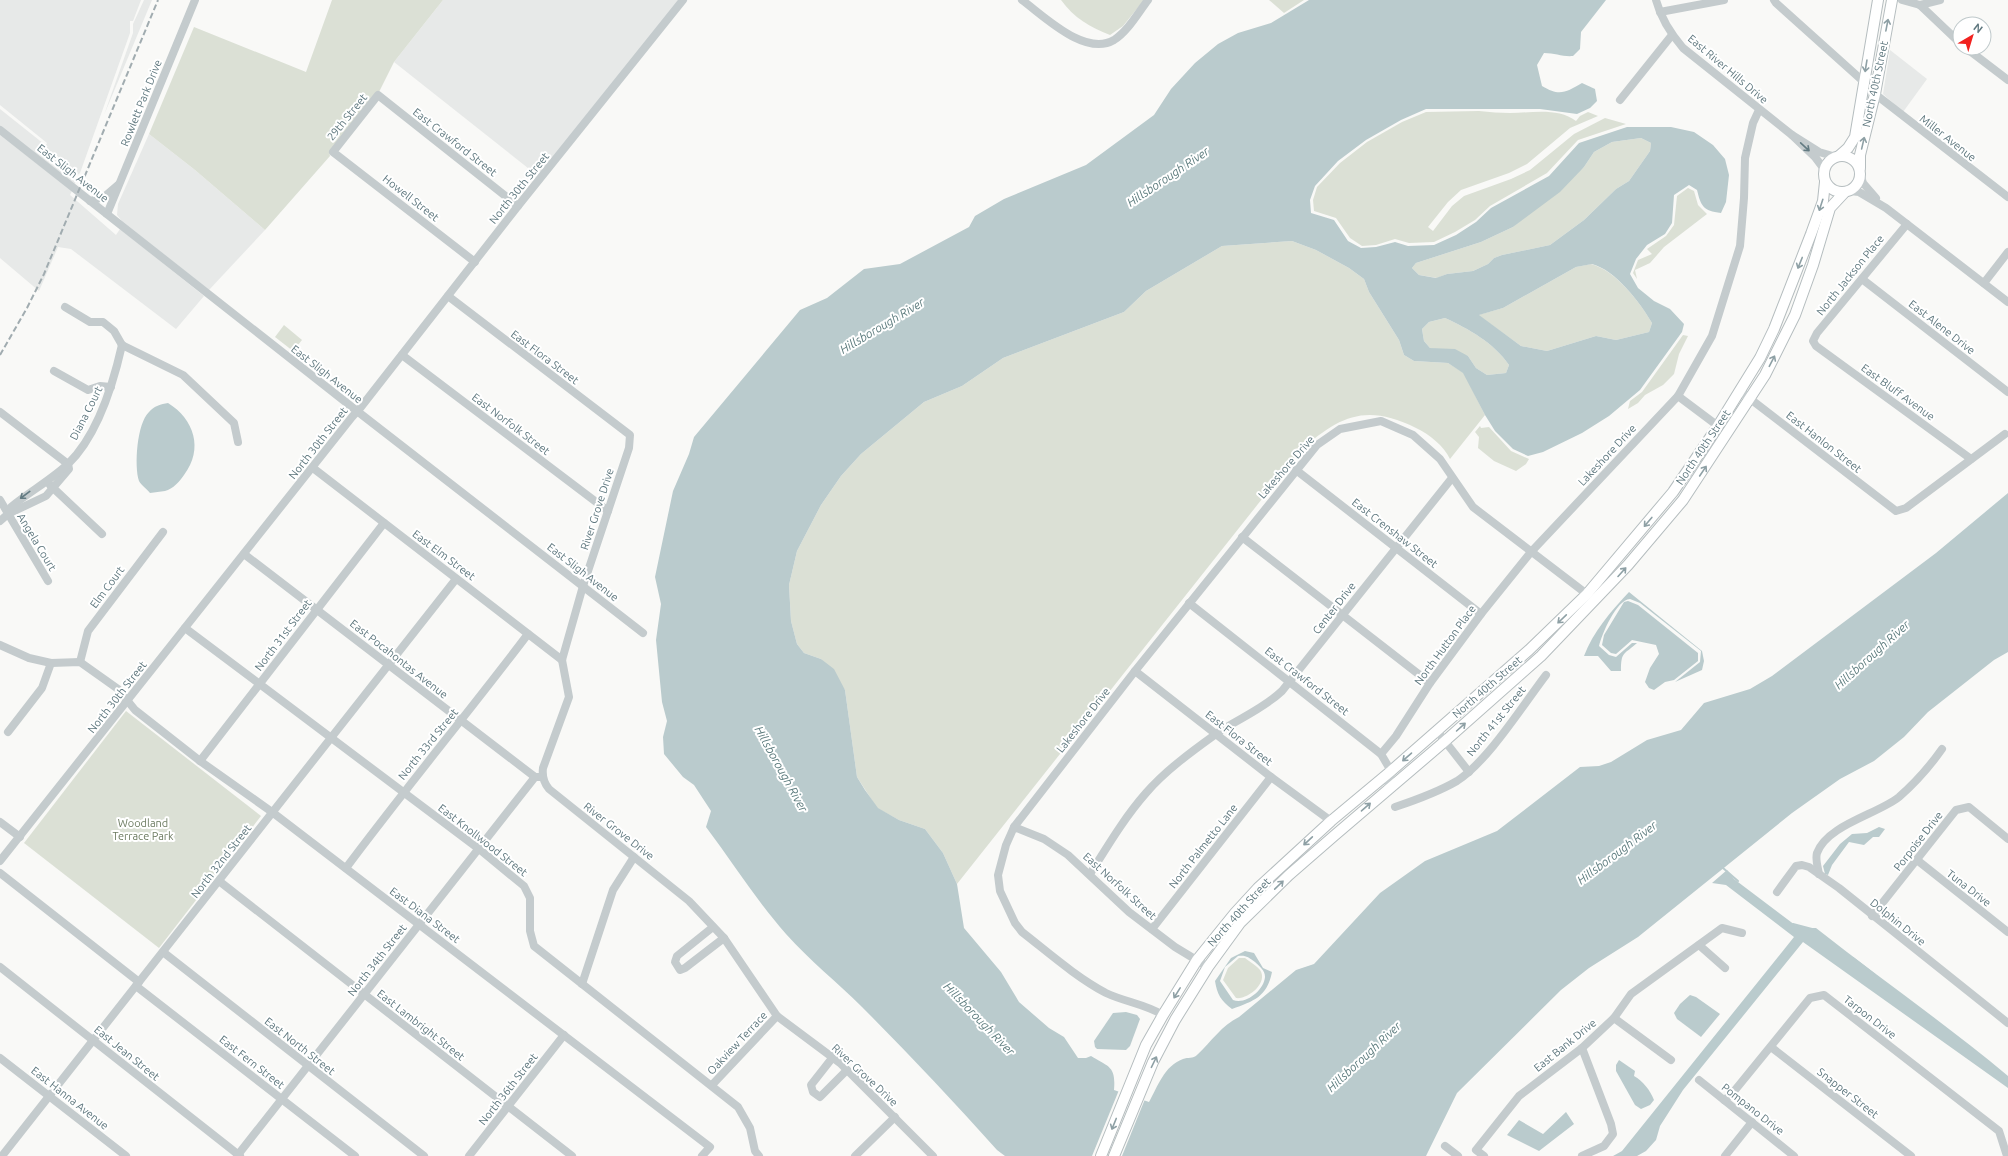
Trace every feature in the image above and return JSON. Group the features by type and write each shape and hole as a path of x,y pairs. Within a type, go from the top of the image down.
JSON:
{"main road":[{"name":"North 40th Street","path":"1838,156 1848,148 1855,137 1878,0"},
{"name":"North 40th Street","path":"1860,172 1862,147 1875,94 1892,0"},
{"path":"1838,156 1852,159 1860,172 1857,186 1847,192 1832,190 1825,182 1824,169 1830,160 1838,156"},
{"name":"North 40th Street","path":"1101,1156 1146,1045 1198,960 1235,913 1258,888 1331,821 1391,771 1529,650 1587,594 1673,492 1718,426 1760,358 1774,329 1811,234 1823,201 1825,182"},
{"name":"North 40th Street","path":"1114,1156 1138,1095 1175,1020 1208,967 1240,923 1289,875 1388,788 1444,742 1541,656 1595,601 1683,500 1765,375 1795,315 1813,265 1830,208 1847,192"},
{"path":"1673,492 1683,500"}],"street":[{"name":"Rowlett Park Drive","path":"107,214 195,0"},
{"name":"North 30th Street","path":"0,862 402,355 518,206 683,0"},
{"path":"1022,0 1064,32 1082,41 1100,43 1114,40 1125,30 1148,0"},
{"name":"East River Hills Drive","path":"1656,0 1660,12 1672,35 1683,48 1792,135 1819,152 1838,156"},
{"path":"1660,12 1724,0"},
{"path":"1774,0 1776,4 1864,82"},
{"path":"1902,0 1920,5 1952,35"},
{"path":"1920,5 1940,0"},
{"path":"1620,100 1672,35"},
{"path":"1976,56 2008,80"},
{"name":"Miller Avenue","path":"1875,94 2008,197"},
{"name":"East Crawford Street","path":"378,95 518,206"},
{"name":"29th Street","path":"333,152 378,95"},
{"name":"Lakeshore Drive","path":"1163,1015 1144,1005 1121,1000 1087,982 1022,932 1015,923 1000,891 998,875 1006,845 1014,827 1135,671 1296,470 1317,445 1340,429 1380,421 1413,435 1440,458 1452,478 1473,507 1531,552 1678,396 1712,336 1740,246 1744,198 1745,158 1752,123 1759,110"},
{"name":"East Sligh Avenue","path":"0,130 642,633"},
{"name":"East River Hills Drive","path":"1792,135 1815,157 1824,169"},
{"name":"Howell Street","path":"333,152 475,262"},
{"path":"1860,172 1863,183 1868,190 1886,208"},
{"path":"90,201 104,197 121,181"},
{"path":"1847,192 1858,192 1886,208 2008,302"},
{"name":"North Jackson Place","path":"1813,341 1816,333 1907,224"},
{"path":"1984,283 2008,252"},
{"name":"East Alene Drive","path":"1862,279 2008,392"},
{"name":"East Flora Street","path":"448,296 630,435"},
{"path":"64,307 90,322 103,322 114,332 122,345 184,374 234,423 238,442"},
{"name":"East Bluff Avenue","path":"1813,341 1816,346 1971,459"},
{"name":"Diana Court","path":"8,514 11,506 68,464 90,434 111,387 122,345"},
{"name":"East Norfolk Street","path":"402,355 608,511"},
{"path":"54,371 88,390 100,386 111,387"},
{"name":"East Hanlon Street","path":"1740,391 1896,511 1906,508 1971,459"},
{"path":"1678,396 1718,426"},
{"path":"0,412 68,464"},
{"path":"1971,459 2006,434"},
{"name":"River Grove Drive","path":"630,435 629,448 583,586 562,660 569,697 539,777 548,789 689,901 724,938 777,1016 833,1057 848,1070 933,1156"},
{"name":"Diana Court","path":"0,521 8,514 37,502 54,488 69,469 68,464"},
{"name":"East Elm Street","path":"312,468 562,660"},
{"name":"East Crenshaw Street","path":"1296,470 1481,614"},
{"name":"Center Drive","path":"1090,874 1128,815 1146,793 1171,769 1217,733 1273,700 1290,681 1395,547 1452,478"},
{"path":"46,480 102,534"},
{"name":"Angela Court","path":"0,500 48,581"},
{"name":"North 31st Street","path":"200,761 384,523"},
{"name":"Elm Court","path":"80,662 88,631 163,532"},
{"path":"1242,537 1430,683"},
{"path":"1531,552 1595,601"},
{"name":"North Hutton Place","path":"1381,754 1396,736 1430,683 1481,614 1531,552"},
{"name":"East Pocahontas Avenue","path":"244,554 461,721 539,777"},
{"name":"North 32nd Street","path":"5,1155 49,1096 456,579"},
{"name":"East Crawford Street","path":"1189,603 1381,754 1391,771"},
{"name":"East Knollwood Street","path":"185,628 479,849 524,886 530,898 530,931 534,946 738,1107 750,1128 755,1151 759,1156"},
{"name":"North 33rd Street","path":"346,868 403,792 461,721 528,634"},
{"path":"0,645 29,658 51,663 80,662 118,689 128,700"},
{"path":"8,732 42,688 51,663"},
{"name":"East Flora Street","path":"1135,671 1217,733 1271,777 1331,821"},
{"name":"North 41st Street","path":"1394,807 1446,787 1469,772 1484,756 1546,675"},
{"name":"East Diana Street","path":"128,700 135,710 200,761 272,812 710,1146 702,1156"},
{"path":"1437,731 1444,742 1469,772"},
{"path":"1819,874 1817,853 1823,844 1852,820 1882,808 1900,796 1932,763 1942,749"},
{"path":"1388,788 1391,771"},
{"name":"North 34th Street","path":"238,1155 419,924 539,777"},
{"name":"North Palmetto Lane","path":"1152,929 1271,777"},
{"name":"Porpoise Drive","path":"1872,916 1956,810 1969,807 2008,839"},
{"path":"0,822 20,837"},
{"name":"East Norfolk Street","path":"1014,827 1044,839 1068,855 1112,896 1152,929 1175,947 1208,967"},
{"path":"582,984 613,890 634,857"},
{"name":"Tuna Drive","path":"1917,860 2008,932"},
{"name":"Dolphin Drive","path":"1777,892 1796,866 1802,864 1809,867 2008,1023"},
{"name":"East Fern Street","path":"0,873 281,1099 355,1156"},
{"name":"East Lambright Street","path":"219,881 572,1156"},
{"path":"713,927 677,956 674,962 676,966 680,970 685,968 724,938"},
{"name":"East Bank Drive","path":"1484,1156 1476,1150 1519,1096 1582,1048 1614,1018 1631,994 1722,928 1742,933"},
{"path":"1699,945 1724,968"},
{"name":"East North Street","path":"163,952 424,1156"},
{"name":"East Jean Street","path":"0,967 238,1155"},
{"name":"Tarpon Drive","path":"1724,1100 1731,1095 1772,1047 1810,998 1824,995 1999,1131 2007,1156"},
{"name":"Oakview Terrace","path":"712,1085 777,1016"},
{"path":"1614,1018 1670,1060"},
{"name":"North 36th Street","path":"469,1156 564,1035"},
{"name":"Snapper Street","path":"1772,1047 1911,1156"},
{"path":"1582,1048 1611,1124 1613,1134 1604,1146 1582,1156"},
{"path":"833,1057 811,1085 813,1092 820,1097 848,1070"},
{"name":"East Hanna Avenue","path":"0,1058 126,1156"},
{"name":"Pompano Drive","path":"1699,1080 1794,1156"},
{"path":"855,1156 895,1118"},
{"path":"1725,1156 1752,1122"},
{"path":"1445,1146 1458,1156"}],"shaded area":[{"path":"0,0 141,0 133,21 130,21 130,33 80,173 73,178 45,156 45,147 47,143 0,105"},
{"path":"144,0 152,0 104,115 133,33 133,24"},
{"path":"443,0 679,0 538,176 394,62"},
{"path":"1890,50 1927,79 1903,112 1883,94"},
{"path":"0,109 44,144 42,147 44,158 72,180 77,178 75,184 0,126"},
{"path":"149,134 195,170 265,230 209,290 122,221 117,215 118,204"},
{"path":"0,135 72,191 70,195 116,235 120,229 204,296 176,329 71,249 58,247 39,291 0,258"}],"green space":[{"path":"332,0 443,0 394,62 379,92 378,91 329,152 330,156 265,230 195,170 149,134 194,27 306,72"},
{"path":"1061,0 1144,0 1123,26 1110,35 1096,29 1077,17"},
{"path":"1269,0 1304,0 1284,13"},
{"path":"1479,111 1506,113 1553,112 1576,121 1580,116 1588,112 1598,116 1570,128 1527,164 1509,173 1461,190 1448,202 1428,227 1433,231 1452,206 1464,196 1511,179 1530,170 1574,134 1605,118 1626,124 1578,140 1547,173 1490,206 1475,220 1434,242 1409,243 1395,239 1376,245 1362,246 1350,238 1336,218 1314,211 1313,200 1317,187 1340,163 1367,142 1402,122 1426,112"},
{"path":"1641,138 1651,143 1650,151 1629,181 1616,189 1584,220 1550,245 1502,255 1494,258 1488,264 1473,271 1447,274 1437,278 1419,275 1412,268 1416,263 1481,242 1513,227 1584,167 1594,152 1612,142"},
{"path":"1688,188 1694,191 1698,205 1707,214 1664,247 1650,263 1635,270 1637,279 1633,273 1638,260 1652,254 1647,249 1666,236 1674,225 1677,196"},
{"path":"1292,241 1316,250 1349,268 1364,279 1369,292 1399,340 1404,355 1414,361 1448,363 1464,373 1485,415 1450,459 1440,445 1421,431 1398,420 1382,416 1368,415 1354,417 1341,422 1328,429 1300,451 957,884 943,853 925,829 899,820 877,808 857,777 845,690 821,659 804,653 797,644 791,621 789,585 797,551 821,505 841,476 861,454 924,402 962,386 1003,358 1124,312 1146,291 1222,246"},
{"path":"1591,264 1600,267 1609,273 1634,297 1652,323 1649,332 1616,340 1596,336 1547,351 1521,346 1478,315 1503,308 1576,267"},
{"path":"1445,318 1480,337 1496,350 1509,365 1506,373 1487,375 1476,368 1468,356 1430,348 1424,341 1422,329 1429,322"},
{"path":"284,325 302,340 293,351 275,337"},
{"path":"1683,335 1688,336 1679,354 1674,374 1663,385 1645,395 1638,403 1628,409 1630,401 1642,392"},
{"path":"1480,426 1481,428 1489,427 1511,451 1529,459 1526,464 1516,471 1494,461 1478,448 1479,437 1475,432"},
{"name":"Woodland Terrace Park","path":"126,711 261,816 159,948 24,843"},
{"path":"1239,958 1245,958 1257,967 1262,975 1262,980 1256,990 1241,998 1236,998 1223,980 1228,968"}],"water":[{"name":"Hillsborough River","path":"1309,0 1606,0 1581,32 1580,49 1573,56 1544,53 1537,65 1542,86 1548,89 1563,92 1582,83 1595,89 1597,101 1590,108 1577,114 1540,109 1426,109 1401,120 1366,140 1338,161 1315,186 1310,200 1311,213 1334,220 1348,241 1361,248 1376,247 1395,242 1408,246 1434,245 1456,235 1476,222 1491,208 1549,176 1579,143 1627,127 1671,127 1694,132 1713,145 1725,159 1729,175 1726,202 1721,213 1710,211 1702,204 1697,190 1689,185 1674,195 1672,223 1665,234 1647,245 1636,259 1630,274 1638,288 1654,301 1670,309 1684,324 1682,332 1640,390 1609,416 1582,433 1543,452 1528,456 1513,449 1495,431 1463,373 1448,363 1414,361 1404,355 1399,340 1369,292 1364,279 1349,268 1316,250 1292,241 1222,246 1146,291 1124,312 1003,358 962,386 924,402 861,454 841,476 821,505 797,551 789,585 791,621 797,644 804,653 821,659 834,669 845,690 857,777 878,808 899,820 925,829 943,853 957,884 964,928 1001,972 1019,1002 1049,1028 1064,1037 1078,1058 1086,1058 1091,1056 1110,1068 1114,1076 1114,1090 1149,1102 1162,1077 1171,1066 1183,1059 1195,1056 1227,1024 1239,1017 1296,970 1314,964 1380,893 1425,861 1497,831 1580,767 1599,766 1611,762 1647,740 1681,730 1704,703 1750,689 1772,676 1936,553 2008,493 2008,652 1994,660 1928,712 1904,737 1874,761 1840,779 1792,813 1638,937 1589,968 1561,990 1457,1093 1426,1156 1005,1156 997,1150 879,1024 786,934 755,895 706,827 711,811 694,785 683,777 664,754 663,737 667,721 662,702 656,640 661,604 655,577 673,491 689,454 694,437 800,310 827,298 864,269 900,264 969,227 975,216 1004,199 1086,165 1154,115 1171,89 1195,63 1218,44 1238,33 1271,23","holes":["1641,138 1651,143 1650,151 1629,181 1616,189 1584,220 1550,245 1502,255 1494,258 1488,264 1473,271 1447,274 1436,278 1419,275 1412,268 1416,263 1481,242 1513,227 1560,192 1584,167 1594,152 1612,142","1592,264 1601,267 1618,280 1634,297 1652,323 1649,332 1616,340 1596,336 1547,351 1521,346 1479,315 1503,308 1576,267","1445,318 1480,337 1496,350 1509,365 1506,373 1487,375 1476,368 1468,356 1455,349 1430,348 1424,341 1422,329 1429,322"]},
{"path":"168,403 184,417 190,426 195,445 194,455 190,465 176,484 165,491 150,493 139,481 137,455 139,435 145,418 149,412 153,408"},
{"path":"1629,592 1702,651 1704,661 1702,670 1675,682 1700,662 1701,651 1640,603 1630,599 1620,605 1610,618 1599,646 1609,655 1616,657 1632,643 1637,643 1624,654 1621,671 1611,671 1598,656 1584,656 1592,639 1603,622"},
{"path":"1628,601 1638,605 1698,653 1698,661 1674,680 1665,682 1654,690 1649,688 1645,682 1650,668 1659,654 1656,645 1632,640 1616,654 1611,653 1602,645 1604,635 1624,602"},
{"path":"1879,827 1885,829 1879,837 1873,837 1864,845 1849,842 1832,865 1828,875 1825,874 1823,866 1840,844 1852,834 1867,833"},
{"path":"1727,870 1734,879 1795,925 1807,928 1816,928 1961,1038 2008,1076 2008,1088 1803,942 1683,1090 1660,1126 1656,1140 1646,1151 1637,1156 1613,1156 1622,1151 1794,937 1726,885 1712,883"},
{"path":"1245,951 1254,953 1263,968 1272,972 1267,987 1263,993 1253,1000 1232,1009 1220,997 1215,981 1231,958","holes":["1238,956 1247,957 1255,962 1263,970 1265,975 1264,982 1254,995 1238,1001 1233,1000 1220,981 1225,967"]},
{"path":"1690,995 1696,997 1720,1014 1701,1037 1677,1019 1674,1013 1680,1004"},
{"path":"1126,1012 1137,1015 1140,1019 1130,1046 1126,1050 1097,1049 1094,1041 1113,1013"},
{"path":"1619,1060 1635,1071 1634,1076 1648,1089 1654,1100 1650,1105 1641,1109 1635,1105 1616,1071 1616,1065"},
{"path":"1566,1112 1574,1124 1539,1151 1507,1135 1519,1120 1543,1134"}],"pier":[{"path":"1119,1090 1145,1099 1122,1156 1092,1156"}],"waterway":[{"path":"1723,868 1738,881"},
{"path":"1793,924 1812,929"},
{"path":"1853,958 1875,975"}],"railway":[{"path":"0,355 27,308 44,274 158,0"}]}
